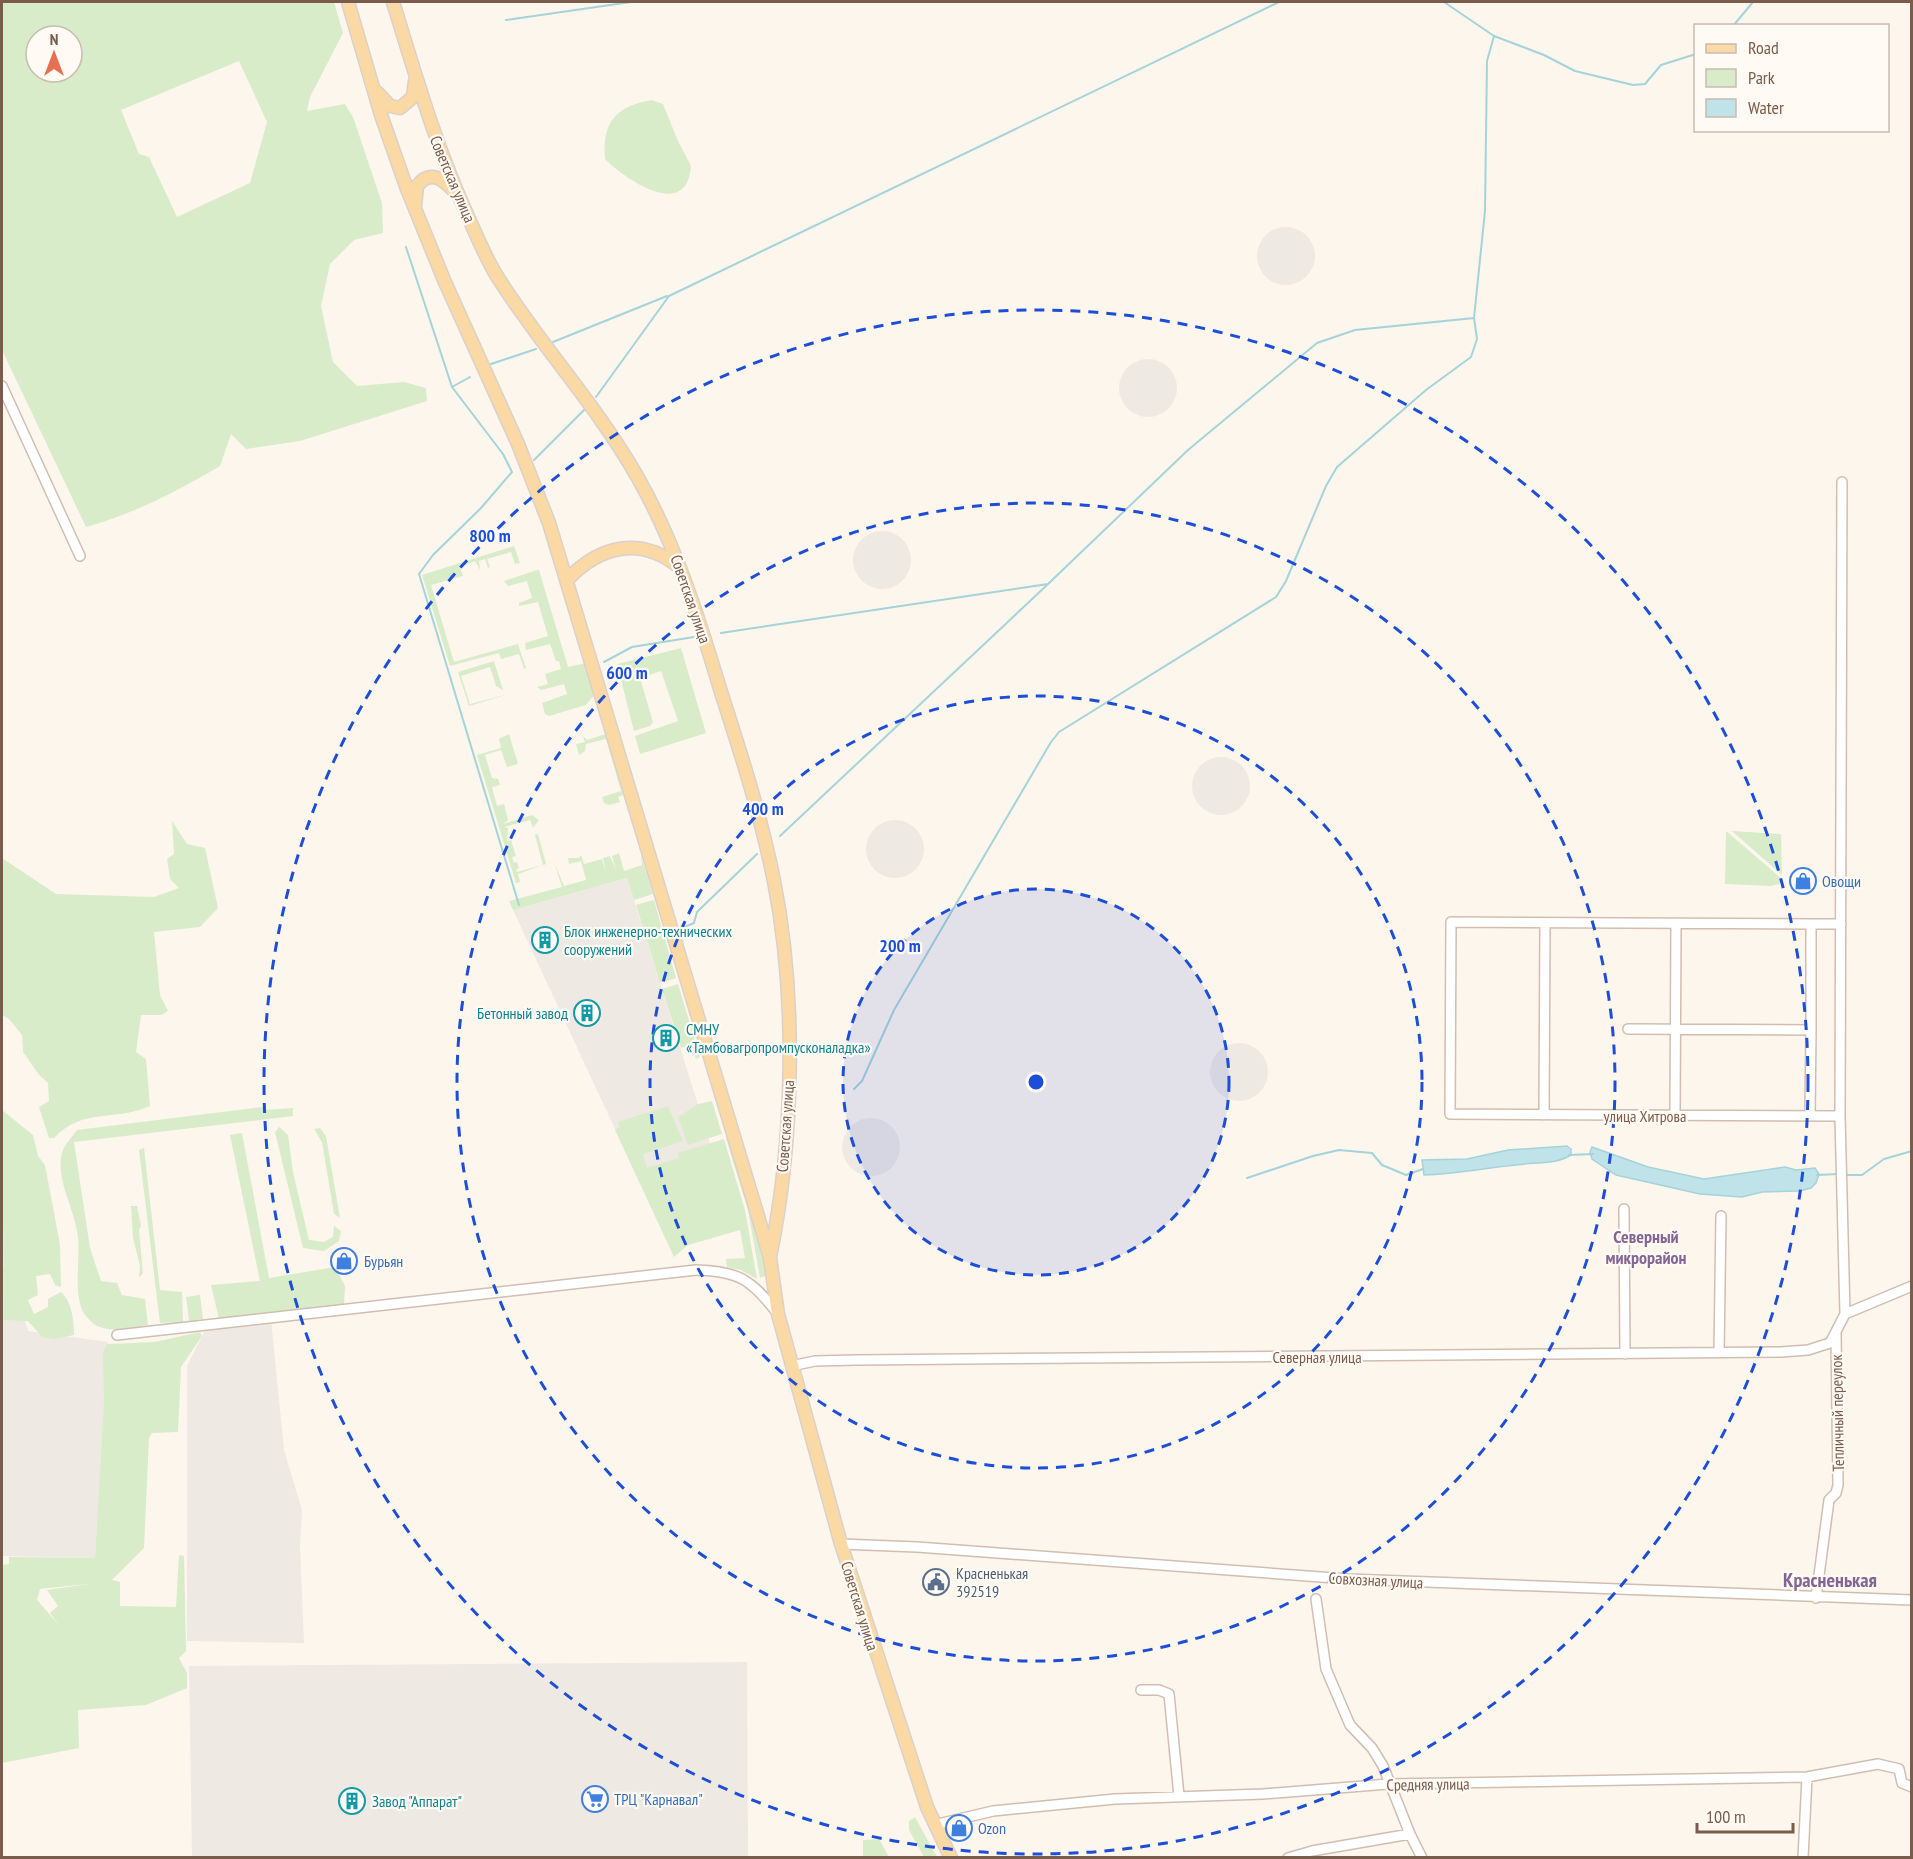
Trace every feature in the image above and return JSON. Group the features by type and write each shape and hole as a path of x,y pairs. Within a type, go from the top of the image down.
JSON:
{"main road":[{"path":"348,2 372,83 415,211 518,444 549,523 770,1258"},
{"name":"Советская улица","path":"393,2 435,140 494,272 619,445 645,490 680,567 697,612 762,828 775,884 785,959 789,1066 784,1147 770,1258 778,1314 841,1544 871,1643 934,1826 951,1857"},
{"path":"372,83 381,99 390,106 400,108 413,98 415,75"},
{"path":"415,211 417,186 427,178 436,176 444,180 459,197"},
{"path":"567,580 592,558 615,550 638,547 664,555 680,567"}],"street":[{"path":"2,386 80,556"},
{"path":"1836,1334 1845,1314 1840,1116 1842,482"},
{"name":"улица Хитрова","path":"1545,923 1451,922 1450,1114 1840,1116"},
{"path":"1544,1115 1545,923 1841,924"},
{"path":"1675,1115 1676,924"},
{"path":"1810,1116 1811,924"},
{"path":"1628,1029 1811,1030"},
{"path":"1624,1209 1625,1354"},
{"path":"1719,1353 1721,1216"},
{"path":"117,1335 696,1270 723,1271 741,1277 758,1288 778,1314"},
{"path":"1845,1314 1911,1286"},
{"name":"Северная улица","path":"791,1366 815,1361 856,1360 1719,1353 1808,1350 1830,1343 1836,1334"},
{"name":"Тепличный переулок","path":"1815,1598 1829,1500 1836,1493 1838,1485 1836,1334"},
{"name":"Совхозная улица","path":"841,1544 917,1547 1348,1579 1911,1600"},
{"path":"1316,1599 1326,1669 1350,1725 1372,1748 1383,1766 1388,1784 1422,1857"},
{"path":"1141,1690 1159,1690 1169,1694 1179,1796"},
{"name":"Средняя улица","path":"934,1826 993,1811 1115,1799 1263,1794 1388,1784 1807,1777 1878,1764 1899,1769 1902,1783 1911,1787"},
{"path":"1803,1857 1807,1777"},
{"path":"1288,1857 1410,1834"}],"shaded area":[{"path":"1280,227 1292,227 1307,235 1315,250 1315,262 1307,277 1292,285 1280,285 1265,277 1257,262 1257,250 1265,235"},
{"path":"1142,359 1154,359 1169,367 1177,382 1177,394 1169,409 1154,417 1142,417 1127,409 1119,394 1119,382 1127,367"},
{"path":"876,531 888,531 903,539 911,554 911,566 903,581 888,589 876,589 861,581 853,566 853,554 861,539"},
{"path":"1215,757 1227,757 1242,765 1250,780 1250,792 1242,807 1227,815 1215,815 1200,807 1192,792 1192,780 1200,765"},
{"path":"889,820 901,820 916,828 924,843 924,855 916,870 901,878 889,878 874,870 866,855 866,843 874,828"},
{"path":"627,878 710,1143 656,1217 513,910"},
{"path":"1233,1043 1245,1043 1260,1051 1268,1066 1268,1078 1260,1093 1245,1101 1233,1101 1218,1093 1210,1078 1210,1066 1218,1051"},
{"path":"865,1118 877,1118 892,1126 900,1141 900,1153 892,1168 877,1176 865,1176 850,1168 842,1153 842,1141 850,1126"},
{"path":"9,1265 28,1331 108,1342 95,1558 2,1556 2,1269"},
{"path":"271,1319 284,1450 302,1510 300,1546 304,1643 187,1641 187,1366 207,1326"},
{"path":"747,1662 748,1857 192,1857 189,1666"}],"green space":[{"path":"2,2 334,2 343,33 310,97 307,111 345,104 353,117 382,203 383,233 354,240 330,264 321,306 333,362 357,386 404,382 426,388 427,401 300,441 246,449 231,434 220,466 155,501 121,516 86,527 2,350","holes":["239,61 267,122 250,183 177,217 149,157 139,154 121,110"]},
{"path":"652,100 663,104 691,166 687,183 679,191 667,194 640,185 605,159 606,135 614,118 629,107"},
{"path":"514,546 520,563 515,564 511,552 487,559 490,567 488,568 485,559 479,561 480,570 475,561 460,567 463,576 431,585 454,662 518,644 526,668 524,669 519,654 501,659 499,653 450,666 422,575"},
{"path":"539,570 568,667 586,663 595,694 586,705 549,716 545,714 542,703 567,694 564,684 541,690 537,687 548,684 545,674 561,669 559,661 556,661 550,644 526,650 525,643 548,636 538,602 519,606 519,603 532,598 527,581 508,586 504,581"},
{"path":"681,648 706,733 640,754 635,736 678,721 661,671 640,678 653,722 650,726 634,731 617,664"},
{"path":"494,661 503,690 496,686 490,667 461,676 470,704 509,694 469,706 458,672"},
{"path":"509,734 518,764 507,767 501,750 485,755 492,778 498,779 500,785 492,787 497,806 504,804 508,820 503,824 532,815 539,820 533,828 530,820 504,827 508,828 507,841 511,840 516,856 512,857 519,868 517,872 543,865 535,835 538,834 546,864 518,874 520,882 516,883 477,755 501,748 499,739"},
{"path":"606,734 623,795 618,797 620,802 609,805 604,803 602,797 621,791 606,739 586,744 585,751 579,755 576,744 585,742 583,736 587,740"},
{"path":"172,821 187,844 205,848 218,908 200,927 154,932 160,995 168,1011 161,1015 141,1015 136,1052 146,1059 150,1106 137,1111 88,1118 65,1128 54,1138 49,1138 39,1107 49,1101 48,1083 39,1075 23,1052 22,1035 9,1019 2,1015 2,858 56,894 154,897 179,888 170,879 167,859 174,854"},
{"path":"1726,831 1782,879 1779,884 1771,886 1725,884"},
{"path":"1732,831 1781,834 1782,875"},
{"path":"619,853 624,871 642,865 641,855 653,894 634,900 627,878 513,910 509,901 562,887 554,862 564,886 586,880 581,861 569,864 568,858 579,858 581,855 584,864 602,859 606,873 603,858 610,856 616,870 612,856"},
{"path":"654,900 676,978 660,983 636,905"},
{"path":"678,984 700,1057 696,1059 691,1045 681,1048 662,989"},
{"path":"712,1101 722,1134 688,1145 678,1117 698,1104"},
{"path":"668,1106 683,1141 643,1154 647,1168 679,1158 678,1153 724,1139 745,1210 757,1279 741,1270 727,1267 726,1259 745,1258 740,1230 688,1245 674,1257 615,1130 620,1127 618,1122"},
{"path":"263,1107 264,1110 293,1108 293,1116 74,1142 90,1248 101,1281 117,1283 122,1295 145,1299 148,1325 113,1330 93,1323 83,1312 80,1302 78,1237 62,1178 61,1157 72,1136 77,1130"},
{"path":"2,1110 33,1135 38,1156 45,1165 60,1245 61,1287 55,1285 50,1274 36,1276 38,1295 28,1300 34,1314 48,1307 48,1299 61,1292 70,1306 74,1335 54,1339 42,1337 28,1321 4,1320"},
{"path":"279,1127 288,1135 293,1172 309,1240 324,1242 333,1237 334,1226 341,1231 339,1241 324,1251 303,1248 275,1132"},
{"path":"320,1128 326,1136 340,1218 334,1214 322,1142 314,1129"},
{"path":"242,1133 269,1278 335,1267 345,1286 344,1304 219,1319 211,1285 260,1281 230,1135"},
{"path":"726,1138 729,1139 752,1208 767,1270 765,1276 760,1278 748,1210"},
{"path":"144,1148 160,1290 182,1292 183,1322 160,1323 139,1150"},
{"path":"131,1206 137,1206 141,1226 139,1230 143,1274 139,1277 140,1266 133,1238"},
{"path":"200,1295 203,1319 189,1321 186,1297"},
{"path":"200,1332 202,1336 181,1367 178,1432 152,1433 149,1438 144,1548 112,1580 120,1582 120,1606 176,1607 179,1555 184,1556 186,1651 179,1658 187,1673 187,1688 146,1705 78,1710 79,1748 2,1763 2,1565 9,1564 9,1557 95,1558 104,1401 103,1352 107,1344 155,1342","holes":["88,1584 47,1590 58,1606 50,1613 59,1625 37,1600 40,1589"]},
{"path":"915,1817 937,1857 924,1857 909,1830 909,1821"},
{"path":"879,1839 889,1857 863,1857 863,1840"}],"water":[{"path":"1567,1146 1571,1149 1571,1155 1551,1162 1424,1175 1422,1160 1467,1159 1508,1150"},
{"path":"1592,1147 1648,1167 1704,1179 1785,1167 1796,1170 1815,1168 1819,1174 1816,1183 1811,1188 1800,1191 1762,1192 1742,1197 1700,1194 1616,1175 1592,1159 1590,1152"}],"waterway":[{"path":"506,20 631,2"},
{"path":"596,397 669,296 1279,2"},
{"path":"1444,2 1494,36 1544,55 1575,71 1633,85 1645,84 1661,65 1694,55"},
{"path":"1735,24 1753,2"},
{"path":"721,633 1048,584 1188,450 1317,343 1355,330 1474,318 1485,211 1487,61 1494,36"},
{"path":"406,247 452,387 470,377"},
{"path":"553,342 667,296"},
{"path":"854,1089 862,1081 894,1010 1059,732 1276,597 1286,581 1326,486 1337,467 1426,390 1471,357 1477,339 1474,318"},
{"path":"491,364 536,349"},
{"path":"452,387 503,454 512,472 481,508 433,555 419,574 519,905"},
{"path":"534,460 585,409"},
{"path":"780,836 1047,585"},
{"path":"604,662 632,647 694,637"},
{"path":"678,930 694,923 697,912 757,854"},
{"path":"1247,1178 1313,1156 1339,1150 1372,1153 1382,1165 1406,1175 1423,1169"},
{"path":"1844,1175 1862,1175 1884,1159 1912,1151"},
{"path":"1569,1155 1593,1154"},
{"path":"1817,1175 1838,1174"}],"place":[{"name":"Овощи","path":"1803,881"},
{"name":"Блок инженерно-технических сооружений","path":"545,940"},
{"name":"Бетонный завод","path":"587,1013"},
{"name":"СМНУ «Тамбовагропромпусконаладка»","path":"666,1038"},
{"name":"Бурьян","path":"344,1261"},
{"name":"Красненькая 392519","path":"936,1582"},
{"name":"ТРЦ \"Карнавал\"","path":"595,1799"},
{"name":"Завод \"Аппарат\"","path":"352,1801"},
{"name":"Ozon","path":"959,1828"}],"district":[{"name":"Северный микрорайон","path":"1646,1247"},
{"name":"Красненькая","path":"1830,1580"}]}
